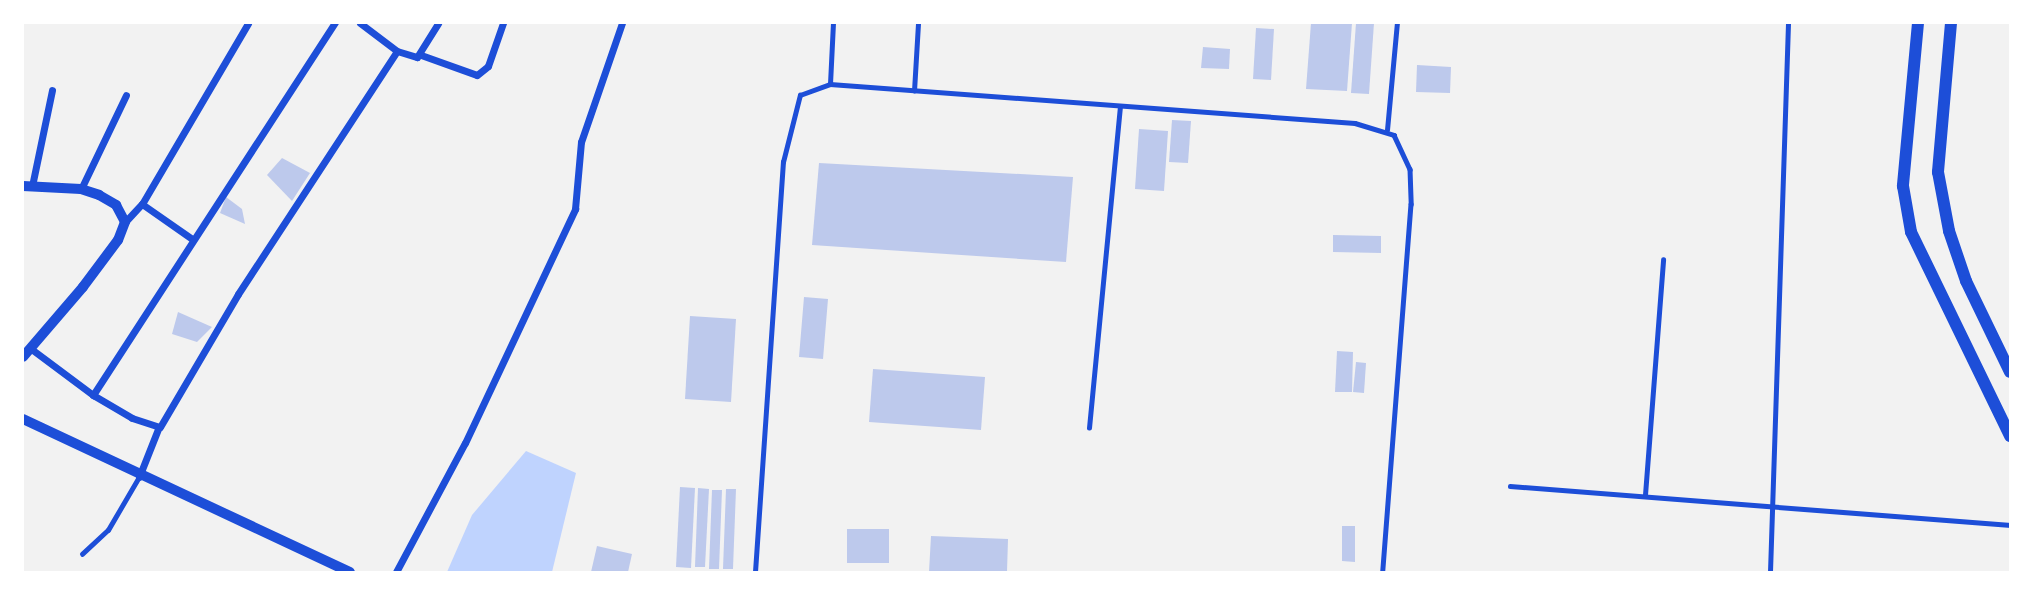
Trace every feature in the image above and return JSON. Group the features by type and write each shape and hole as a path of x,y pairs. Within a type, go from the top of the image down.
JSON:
{"main road":[{"path":"1918,23 1903,186 1911,232 2010,436"},
{"path":"1951,23 1938,172 1949,230 1966,281 2010,372"}],"street":[{"path":"23,357 83,287 118,240 125,222 142,204 248,23"},
{"path":"93,395 335,23"},
{"path":"360,23 397,51 421,55 477,75 488,66 503,23"},
{"path":"421,55 438,23"},
{"path":"396,572 465,443 575,209 581,142 622,23"},
{"path":"139,477 158,429 238,294 397,51"},
{"path":"52,90 27,186 81,189 108,199 122,213 125,222"},
{"path":"81,189 126,95"},
{"path":"142,204 192,239"},
{"path":"30,348 93,395 158,429"},
{"path":"23,419 139,477 350,572"}],"lane":[{"path":"830,84 833,23"},
{"path":"914,91 918,23"},
{"path":"1387,130 1397,23"},
{"path":"1770,572 1788,23"},
{"path":"755,572 783,162 800,94 830,84 1120,108 1355,123 1387,130 1404,150 1411,204 1383,572"},
{"path":"1088,428 1120,108"},
{"path":"1645,495 1663,260"},
{"path":"82,554 108,530 139,477"},
{"path":"1510,486 2010,526"}],"water":[{"path":"526,451 576,473 552,572 447,572 472,515"}],"building":[{"path":"1311,23 1352,23 1347,91 1306,89"},
{"path":"1356,23 1374,23 1369,94 1351,93"},
{"path":"1256,28 1274,29 1271,80 1253,79"},
{"path":"1203,47 1230,49 1229,69 1201,68"},
{"path":"1417,65 1451,67 1450,93 1416,92"},
{"path":"1172,120 1191,121 1188,163 1169,162"},
{"path":"1139,129 1168,131 1164,191 1135,189"},
{"path":"282,158 310,173 292,201 267,175"},
{"path":"819,163 1073,177 1066,262 812,245"},
{"path":"226,197 242,209 245,224 220,213"},
{"path":"1333,235 1381,236 1381,253 1333,252"},
{"path":"804,297 828,299 823,359 799,357"},
{"path":"178,312 212,327 197,342 172,334"},
{"path":"690,316 736,319 731,402 685,399"},
{"path":"1337,351 1353,352 1352,392 1335,392"},
{"path":"1356,362 1366,363 1364,393 1353,392"},
{"path":"873,369 985,377 981,430 869,422"},
{"path":"680,487 695,488 691,568 676,567"},
{"path":"698,488 709,489 705,567 695,567"},
{"path":"726,489 736,489 733,569 723,569"},
{"path":"712,490 722,490 719,569 709,569"},
{"path":"1342,526 1355,526 1355,562 1342,561"},
{"path":"847,529 889,529 889,563 847,563"},
{"path":"931,536 1008,539 1007,572 929,572"},
{"path":"597,546 632,554 628,572 591,572"}]}
